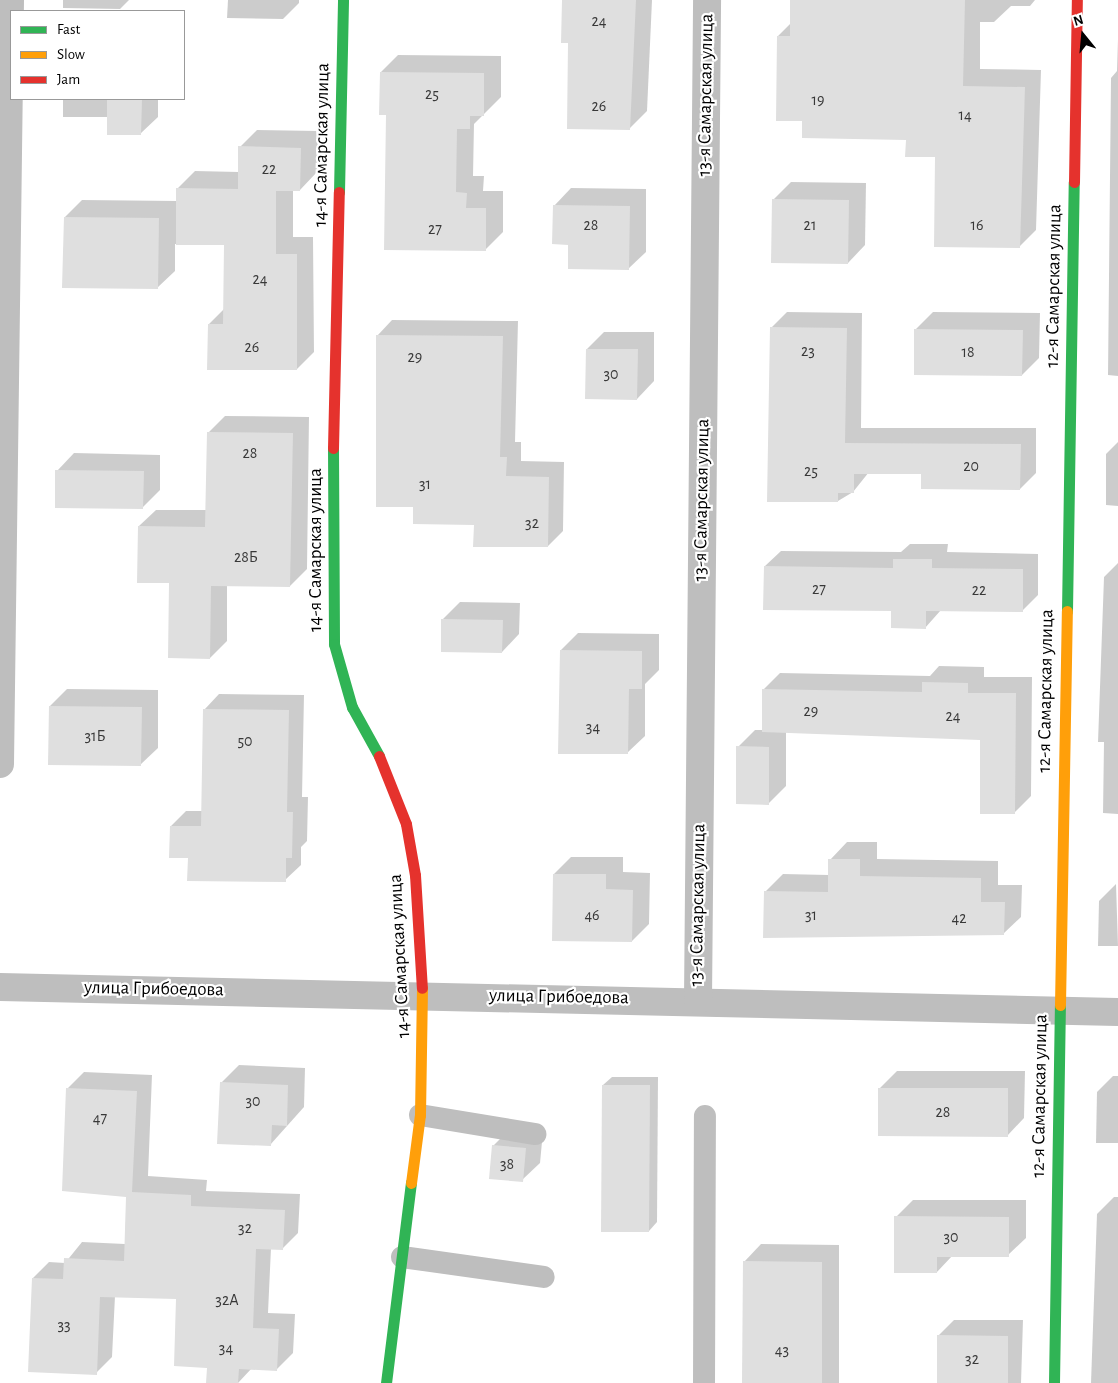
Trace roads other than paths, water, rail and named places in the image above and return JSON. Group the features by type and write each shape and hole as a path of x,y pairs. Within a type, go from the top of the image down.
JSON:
{"street":[{"path":"0,764 10,0"},
{"name":"14-я Самарская улица","path":"343,0 330,556 334,644 352,707 384,765 406,824 415,875 422,994 420,1116 386,1383"},
{"name":"13-я Самарская улица","path":"698,1000 707,0"},
{"name":"12-я Самарская улица","path":"1054,1383 1058,1011 1077,0"},
{"name":"улица Грибоедова","path":"0,987 698,1000 1118,1012"}],"lane":[{"path":"420,1116 535,1134"},
{"path":"704,1383 705,1116"},
{"path":"402,1257 544,1277"}]}
